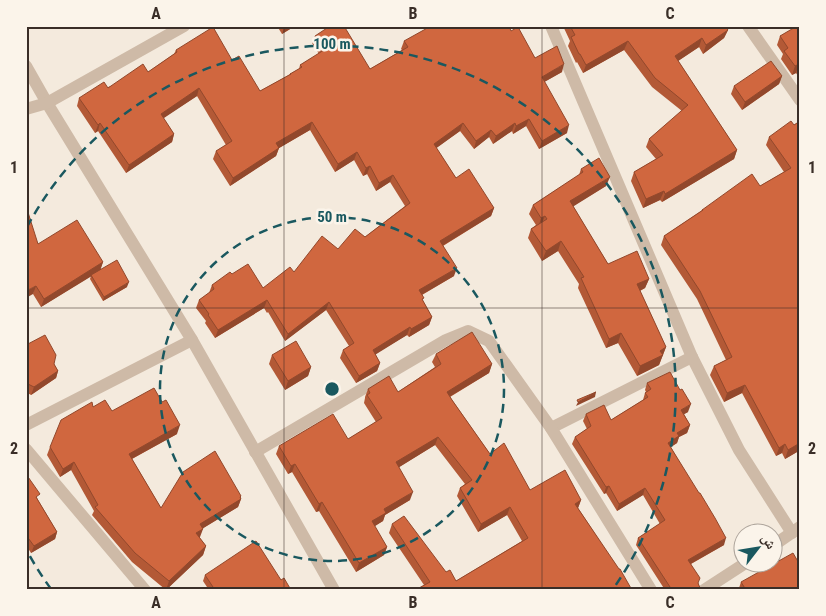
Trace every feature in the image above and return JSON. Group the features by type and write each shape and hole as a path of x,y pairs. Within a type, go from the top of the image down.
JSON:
{"street":[{"path":"26,108 47,103 184,26"},
{"path":"551,26 692,358 739,450 796,530 784,538"},
{"path":"748,26 800,100"},
{"path":"26,66 192,340 334,590"},
{"path":"255,452 446,340 468,331 489,341 551,428 651,590"},
{"path":"26,426 192,340"},
{"path":"551,428 692,358"},
{"path":"26,449 145,590"},
{"path":"704,590 734,570"}],"building":[{"path":"330,26 344,26 370,69 408,47 404,41 431,26 509,26 511,31 518,27 535,58 557,46 564,64 542,77 569,125 542,141 529,119 516,126 515,123 496,136 491,130 476,141 463,123 434,144 456,178 469,169 494,208 440,241 457,268 419,290 432,317 411,329 410,327 373,350 380,363 359,376 343,350 354,343 329,302 288,334 267,300 218,330 199,300 214,289 212,285 230,272 232,274 248,264 263,288 290,267 294,272 322,236 338,249 355,229 365,237 410,203 393,175 379,183 370,166 366,168 357,152 338,164 312,122 276,143 279,148 233,178 216,151 232,141 199,88 161,114 174,134 129,165 100,123 98,125 79,98 104,82 108,88 143,64 148,72 177,52 176,50 213,27 232,60 239,56 260,91 302,67 300,65 324,50 315,36"},
{"path":"570,26 725,26 728,30 706,45 702,38 675,56 737,150 665,194 664,191 646,199 634,172 663,155 649,139 688,105 655,78 628,41 586,65 571,37 575,35"},
{"path":"800,26 800,66 799,64 795,66 784,51 788,48 780,36"},
{"path":"771,61 782,76 745,102 734,86"},
{"path":"791,121 794,125 800,121 800,443 788,450 785,444 779,448 745,385 727,393 714,366 732,357 700,291 664,236 752,174 760,186 791,168 769,137"},
{"path":"599,158 610,177 570,201 608,264 637,251 649,279 637,284 666,347 660,351 663,355 640,366 621,333 609,339 581,278 584,277 561,241 546,251 531,229 547,219 545,216 541,218 533,205 583,172 581,169"},
{"path":"26,206 38,244 77,220 103,262 44,299 36,286 26,291"},
{"path":"117,260 129,282 104,297 91,275"},
{"path":"472,332 492,364 447,392 490,454 504,443 530,490 565,470 581,500 575,504 620,569 632,590 421,590 419,588 430,582 392,524 404,516 446,572 450,570 456,581 528,538 510,507 481,524 460,488 472,480 438,437 396,462 413,492 384,509 386,513 372,521 387,547 359,563 322,502 319,504 295,464 291,466 279,446 333,414 348,439 382,418 367,395 370,393 368,389 389,376 398,392 441,364 436,354"},
{"path":"45,335 56,355 54,364 58,371 34,387 26,383 26,345"},
{"path":"296,341 311,367 288,381 272,355"},
{"path":"670,372 680,390 682,389 691,404 681,410 690,425 677,433 679,436 668,443 726,538 688,560 700,578 698,583 703,590 672,590 638,538 665,520 645,488 619,504 609,486 606,487 575,437 591,426 586,414 604,405 611,420 648,397 645,393 651,389 647,383"},
{"path":"154,388 162,402 166,400 180,425 129,454 161,508 183,472 215,451 241,496 241,499 200,524 203,529 196,533 206,546 169,581 135,553 95,507 98,505 74,462 63,469 50,447 61,420 92,402 93,407 105,400 112,411"},
{"path":"596,392 578,402 577,400"},
{"path":"26,474 40,494 36,497 57,532 34,546 26,535"},
{"path":"256,541 281,580 284,578 291,590 215,590 205,575"},
{"path":"793,553 800,565 800,590 746,590 741,582 755,574 784,574 784,558"}]}
